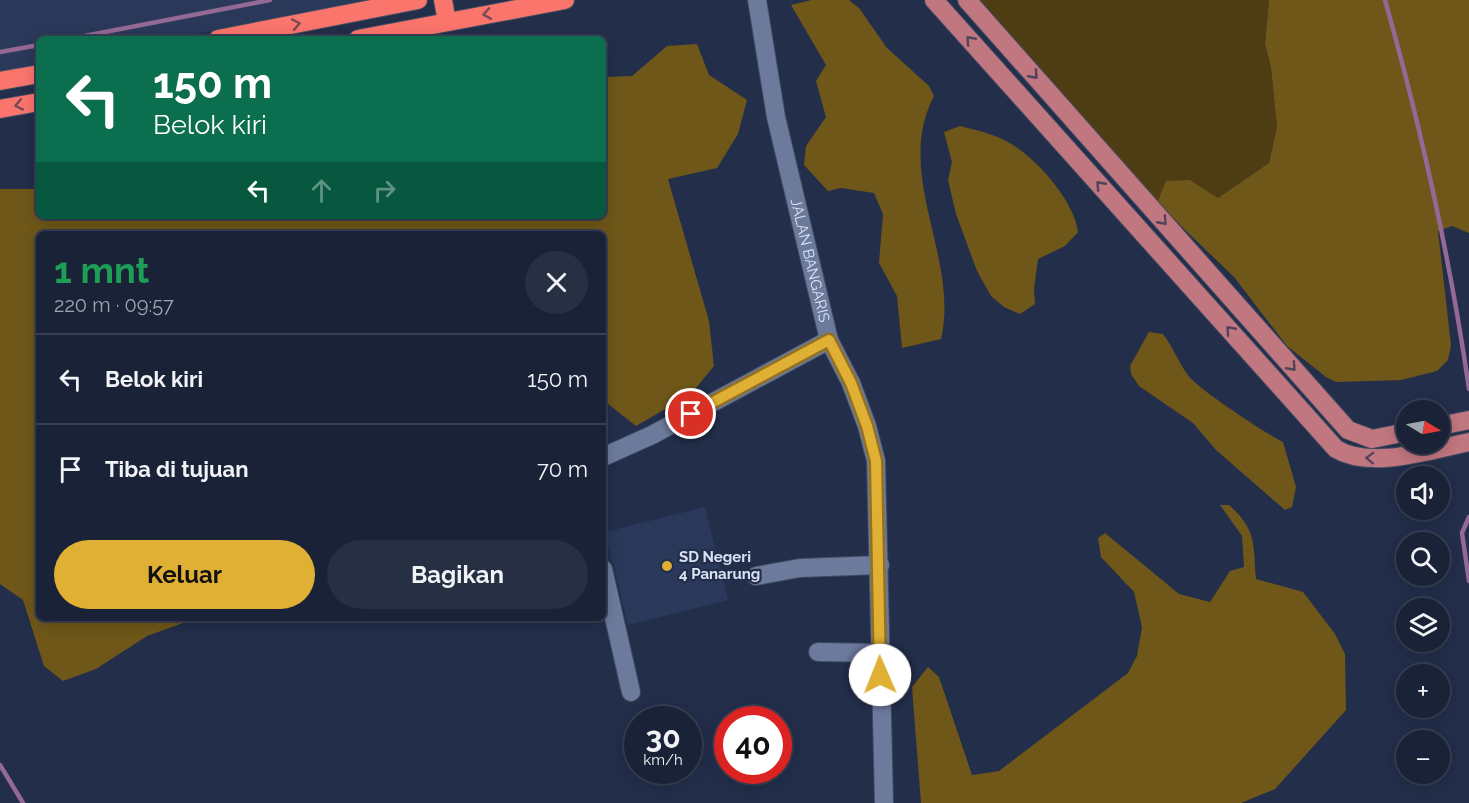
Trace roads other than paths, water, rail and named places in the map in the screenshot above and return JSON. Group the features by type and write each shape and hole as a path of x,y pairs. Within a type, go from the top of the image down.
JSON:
{"highway":[{"path":"233,36 418,0"},
{"path":"443,0 447,21"},
{"path":"373,36 565,0"},
{"path":"0,81 36,75"},
{"path":"0,109 36,103"}],"main road":[{"path":"934,0 1336,449 1348,456 1375,460 1469,442"},
{"path":"967,0 1348,430 1372,439 1396,434"},
{"path":"1450,424 1469,420"}],"street":[{"name":"JALAN BANGARIS","path":"757,0 776,117 829,340 851,383 874,449 880,565 884,803"},
{"path":"606,456 652,435 829,340"},
{"path":"756,576 800,568 880,565"},
{"path":"606,581 631,692"},
{"path":"818,652 880,653"}],"waterway":[{"path":"84,36 270,0"},
{"path":"1385,0 1411,96 1433,193 1453,291 1469,389"},
{"path":"0,52 36,46"},
{"path":"1469,517 1462,533 1469,581"},
{"path":"0,765 23,803"}],"place":[{"name":"SD Negeri 4 Panarung","path":"667,566"}]}
